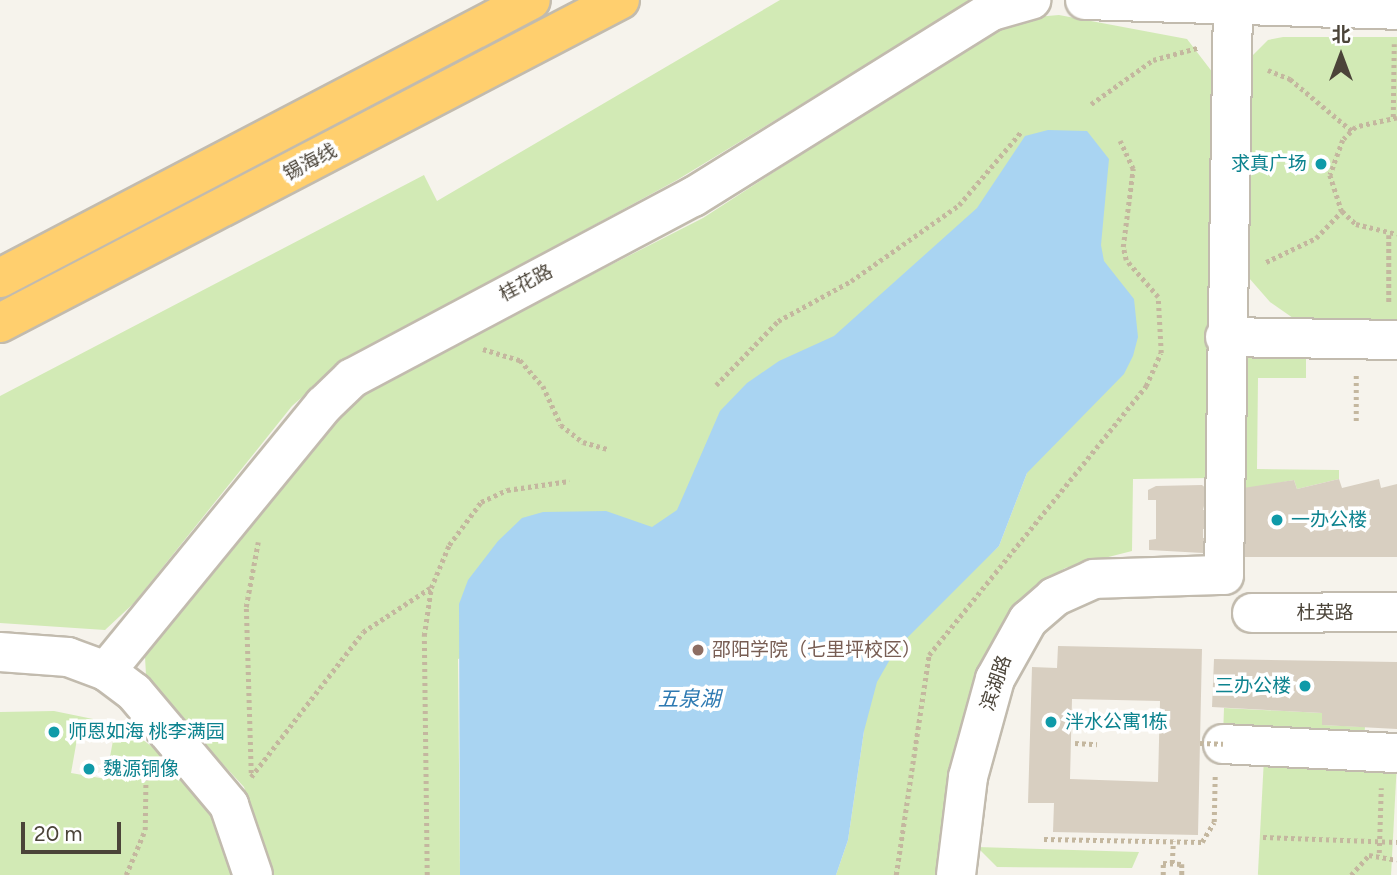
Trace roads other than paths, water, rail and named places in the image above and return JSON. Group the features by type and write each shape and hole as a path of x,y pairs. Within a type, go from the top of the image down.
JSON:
{"highway":[{"path":"0,278 531,0"},
{"name":"锡海线","path":"0,323 620,0"}],"lane":[{"name":"桂花路","path":"106,671 324,405 352,379 426,335 693,197 992,11 1031,0"},
{"path":"1085,0 1395,10"},
{"path":"1233,5 1226,323 1381,340"},
{"name":"滨湖路","path":"956,875 968,777 995,680 1028,620 1054,597 1094,579 1224,575 1226,323"},
{"name":"杜英路","path":"1252,613 1397,612"},
{"path":"0,652 68,657 106,671 240,791 253,875"},
{"path":"1214,748 1390,753"}],"water":[{"name":"五泉湖","path":"1048,130 1087,131 1109,159 1101,245 1104,261 1134,299 1138,337 1133,356 1124,374 1027,473 999,546 896,649 877,682 864,731 848,840 836,875 460,875 459,604 468,580 498,541 522,518 543,512 606,511 652,527 677,510 720,411 747,383 779,361 834,336 977,208 1025,136"}],"place":[{"name":"求真广场","path":"1321,164"},
{"name":"一办公楼","path":"1277,520"},
{"name":"邵阳学院（七里坪校区）","path":"698,650"},
{"name":"三办公楼","path":"1305,686"},
{"name":"泮水公寓1栋","path":"1051,722"},
{"name":"师恩如海 桃李满园","path":"54,732"},
{"name":"魏源铜像","path":"89,769"}]}
